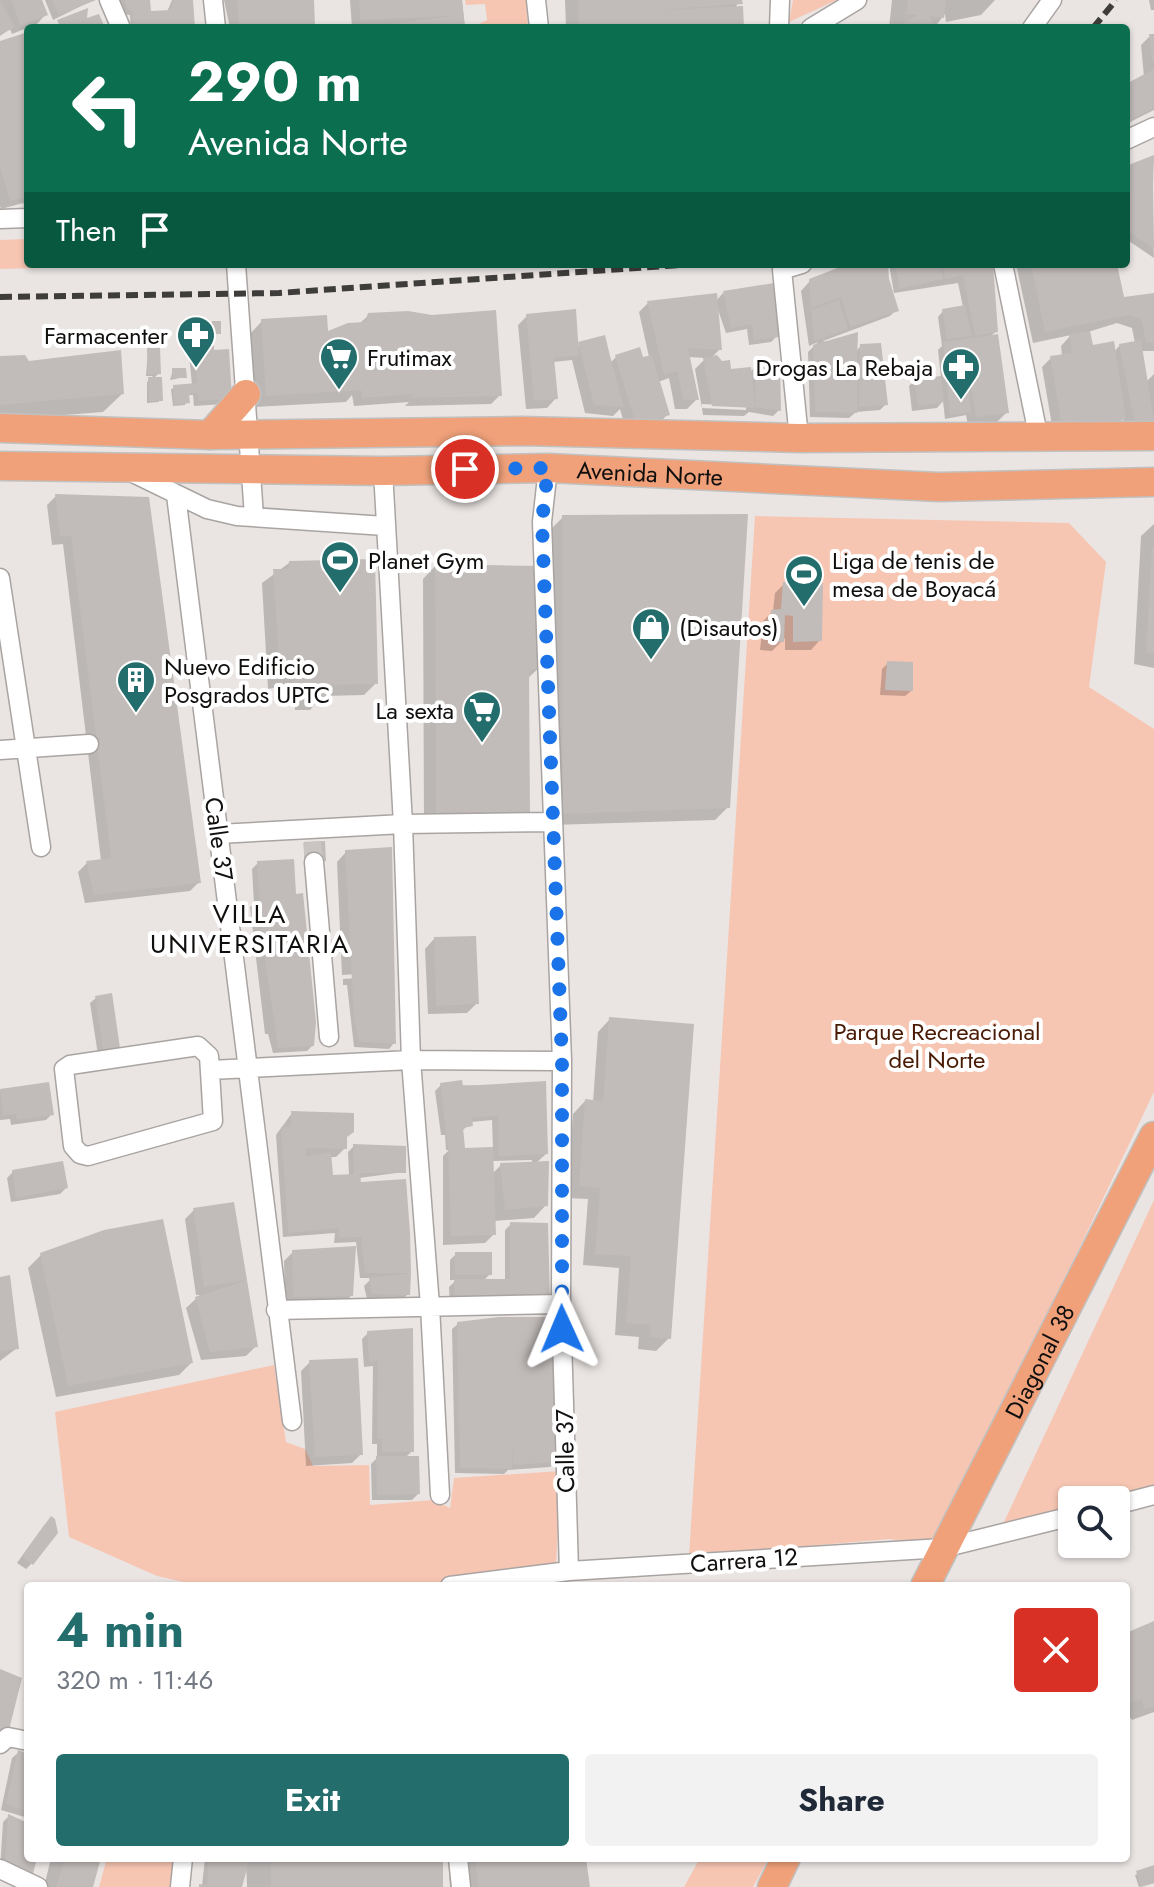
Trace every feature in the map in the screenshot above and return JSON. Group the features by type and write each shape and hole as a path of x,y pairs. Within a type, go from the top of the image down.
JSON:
{"main road":[{"path":"210,435 246,394"},
{"name":"Avenida Norte","path":"0,428 210,435 522,431 799,438 1154,436"},
{"name":"Avenida Norte","path":"0,466 383,471 548,468 939,487 1154,482"},
{"name":"Diagonal 38","path":"934,1567 1154,1136"},
{"path":"772,1887 784,1862"}],"street":[{"path":"109,0 119,24"},
{"path":"213,0 216,24"},
{"path":"536,0 539,24"},
{"path":"779,24 780,0"},
{"path":"818,24 857,0"},
{"path":"1035,24 1052,0"},
{"path":"1130,138 1154,127"},
{"path":"0,219 24,218"},
{"path":"236,268 254,516"},
{"path":"789,268 782,270 799,438"},
{"path":"1004,268 1039,439"},
{"path":"123,468 207,509 254,516 385,526"},
{"name":"Calle 37","path":"548,468 542,522 562,1061 561,1304 569,1571"},
{"path":"383,471 403,824 411,1060 430,1306 440,1495"},
{"name":"Calle 37","path":"176,495 292,1421"},
{"path":"0,578 41,847"},
{"path":"0,750 89,744"},
{"path":"218,834 312,836 403,824 553,822"},
{"path":"314,862 329,1037"},
{"path":"198,1046 209,1056 210,1070 214,1115 206,1125 88,1156 80,1154 73,1146 62,1074 70,1065 198,1046"},
{"path":"210,1070 411,1060 562,1061"},
{"path":"276,1310 561,1304"},
{"path":"1130,1501 1154,1495"},
{"name":"Carrera 12","path":"482,1582 569,1571 934,1567 1058,1521"},
{"path":"4,1740 24,1741"},
{"path":"180,1887 183,1862"},
{"path":"458,1862 461,1887"},
{"path":"0,1869 38,1887"}],"green space":[{"path":"465,0 526,0 528,24 479,24 487,20 485,4 466,5"},
{"path":"793,0 837,0 789,22"},
{"path":"24,239 24,268 43,268 0,269 0,240"},
{"name":"Parque Recreacional del Norte","path":"755,516 1069,523 1106,562 1089,687 1154,729 1154,1092 937,1546 890,1539 689,1556"},
{"path":"1154,1200 1154,1496 1130,1497 1130,1486 1058,1486 1058,1521 997,1537"},
{"path":"274,1365 286,1442 305,1449 313,1466 369,1465 370,1505 433,1500 450,1508 454,1478 560,1471 556,1569 469,1582 183,1582 157,1576 69,1537 55,1412"},
{"path":"106,1862 177,1862 174,1887 99,1887"},
{"path":"698,1862 767,1862 753,1887 684,1887"}],"building":[{"path":"0,0 15,27 0,35"},
{"path":"11,0 42,0 48,15 21,26"},
{"path":"52,0 96,0 59,15"},
{"path":"125,0 150,0 151,11 170,10 174,0 193,0 195,24 133,24 132,12"},
{"path":"237,0 314,0 315,24 239,24"},
{"path":"359,0 462,0 465,24 393,24 452,16 360,20"},
{"path":"578,0 742,0 743,4 658,10 743,6 744,24 579,24"},
{"path":"908,0 946,0 944,18 929,16 934,24 902,24 917,15 906,14"},
{"path":"88,8 87,18 99,14 103,24 59,24 57,20"},
{"path":"24,33 24,197 10,201 0,168 0,41"},
{"path":"1149,34 1154,34 1154,59 1152,59"},
{"path":"1154,69 1154,108 1130,120 1130,82"},
{"path":"1154,155 1154,249 1130,233 1130,164"},
{"path":"838,268 888,268 899,311 850,327 841,297 811,308 809,279"},
{"path":"896,268 941,268 943,279 899,289"},
{"path":"943,268 993,268 998,332 975,336 963,275 945,279"},
{"path":"1032,268 1118,268 1124,297 1154,293 1154,343 1146,342 1141,319 1128,315 1045,332"},
{"path":"774,283 779,337 754,340 752,324 731,328 723,291"},
{"path":"717,293 722,350 688,348 699,400 683,400 677,371 664,375 647,301"},
{"path":"839,300 848,329 814,341 811,310"},
{"path":"965,305 972,336 947,339 942,309"},
{"path":"576,309 579,355 554,358 558,399 534,401 526,314"},
{"path":"496,310 502,396 410,398 415,394 362,398 361,390 266,396 261,319 327,315 328,331 348,323 365,322 368,313 408,311 432,315"},
{"path":"212,321 221,321 221,334 211,334"},
{"path":"1090,331 1093,345 1114,341 1126,419 1062,429 1050,356 1072,353 1069,334"},
{"path":"858,332 857,364 825,373 858,366 857,413 815,412 813,345"},
{"path":"998,334 1009,413 976,417 966,352 971,413 950,415 943,342"},
{"path":"605,335 624,407 594,405 578,342"},
{"path":"1141,340 1154,420 1135,424 1119,344"},
{"path":"881,343 888,405 859,407 860,344"},
{"path":"214,345 214,350 229,349 232,399 199,401 198,393 189,394 190,403 174,405 173,385 197,383 194,346"},
{"path":"640,347 643,357 652,355 670,415 636,425 615,355"},
{"path":"147,348 160,348 161,374 148,375"},
{"path":"121,350 124,394 0,405 0,356 25,355 29,361"},
{"path":"717,355 722,361 730,360 731,369 751,367 755,408 712,406 703,358"},
{"path":"780,362 781,411 755,407 756,363"},
{"path":"172,368 186,368 187,378 172,378"},
{"path":"941,376 944,402 918,406 914,379"},
{"path":"148,377 162,377 163,401 149,401"},
{"name":"Nuevo Edificio Posgrados UPTC","path":"55,494 149,497 201,883 94,895 86,861 111,858 71,536 60,537"},
{"name":"(Disautos)","path":"748,514 730,808 563,814 562,515"},
{"path":"1154,547 1154,654 1146,652"},
{"path":"375,559 378,684 325,685 325,698 307,699 306,689 293,689 293,675 280,677 273,569 289,569 289,561"},
{"name":"La sexta","path":"435,564 541,566 543,667 529,671 530,818 436,817"},
{"path":"783,582 823,583 822,641 793,642 793,616 785,615 784,642 768,642 771,610 781,609"},
{"path":"887,661 913,662 913,691 885,690"},
{"path":"325,841 326,861 304,862 304,842"},
{"path":"392,847 396,1044 359,1042 354,1019 345,850"},
{"path":"294,859 296,894 303,893 316,1022 314,1046 278,1048 262,938 257,861"},
{"path":"476,936 479,1004 436,1006 434,937"},
{"path":"112,993 120,1048 103,1050 95,996"},
{"path":"609,1017 694,1024 671,1339 650,1337 651,1325 626,1323 631,1256 595,1254 600,1188 579,1186 585,1099 603,1101"},
{"path":"462,1080 463,1086 546,1081 548,1154 499,1156 498,1115 472,1118 473,1126 463,1128 465,1148 493,1147 496,1235 451,1236 448,1149 440,1083"},
{"path":"49,1082 54,1115 17,1120 16,1114 3,1116 0,1089"},
{"path":"291,1111 354,1113 354,1132 347,1137 347,1149 306,1148 306,1157 331,1152 333,1175 354,1174 353,1144 406,1146 406,1173 360,1173 361,1182 406,1179 411,1273 365,1273 361,1237 339,1238 339,1228 288,1233 281,1127 291,1127"},
{"path":"63,1161 68,1188 16,1198 12,1170"},
{"path":"549,1161 548,1206 505,1210 500,1163"},
{"path":"234,1202 247,1280 204,1287 193,1208"},
{"path":"163,1219 193,1363 68,1386 40,1253 104,1230"},
{"path":"510,1222 548,1223 550,1301 455,1303 454,1279 510,1279"},
{"path":"356,1246 353,1296 293,1297 292,1250"},
{"path":"455,1252 492,1252 492,1275 455,1275"},
{"path":"411,1273 410,1295 372,1294 369,1278"},
{"path":"10,1275 19,1349 0,1351 0,1277"},
{"path":"247,1280 258,1347 210,1352 195,1297"},
{"path":"499,1317 553,1317 558,1462 513,1465 512,1447 512,1469 460,1468 457,1322"},
{"path":"413,1328 414,1452 382,1452 382,1439 377,1439 378,1361 369,1362 367,1331"},
{"path":"358,1358 363,1455 315,1457 309,1360"},
{"path":"376,1456 419,1456 420,1494 377,1495"},
{"path":"51,1516 55,1519 58,1533 33,1565 22,1556"},
{"path":"1154,1621 1154,1706 1145,1709 1141,1699 1130,1703 1130,1631"},
{"path":"0,1669 22,1678 8,1734 0,1731"},
{"path":"18,1750 24,1752 24,1811 6,1804"},
{"path":"8,1814 24,1821 24,1862 36,1862 33,1874 5,1865"},
{"path":"64,1862 100,1862 93,1887 56,1887"},
{"path":"209,1862 249,1862 242,1887 199,1887 199,1884 207,1885"},
{"path":"271,1862 443,1862 443,1887 271,1887"},
{"path":"475,1862 587,1862 590,1887 478,1887"},
{"path":"1154,1865 1154,1883 1141,1887 1136,1871"}],"tunnel":[{"path":"312,842 314,862"}],"railway":[{"path":"1096,24 1116,0"},
{"path":"0,297 279,293 637,268"}],"place":[{"name":"Farmacenter","path":"196,369"},
{"name":"Frutimax","path":"339,391"},
{"name":"Drogas La Rebaja","path":"961,401"},
{"name":"Planet Gym","path":"340,594"},
{"name":"Liga de tenis de mesa de Boyacá","path":"804,608"},
{"name":"(Disautos)","path":"651,661"},
{"name":"Nuevo Edificio Posgrados UPTC","path":"136,714"},
{"name":"La sexta","path":"482,744"}],"district":[{"name":"VILLA UNIVERSITARIA","path":"250,929"}],"route":[{"path":"465,469 548,468 542,522 562,1061 562,1329"}]}
